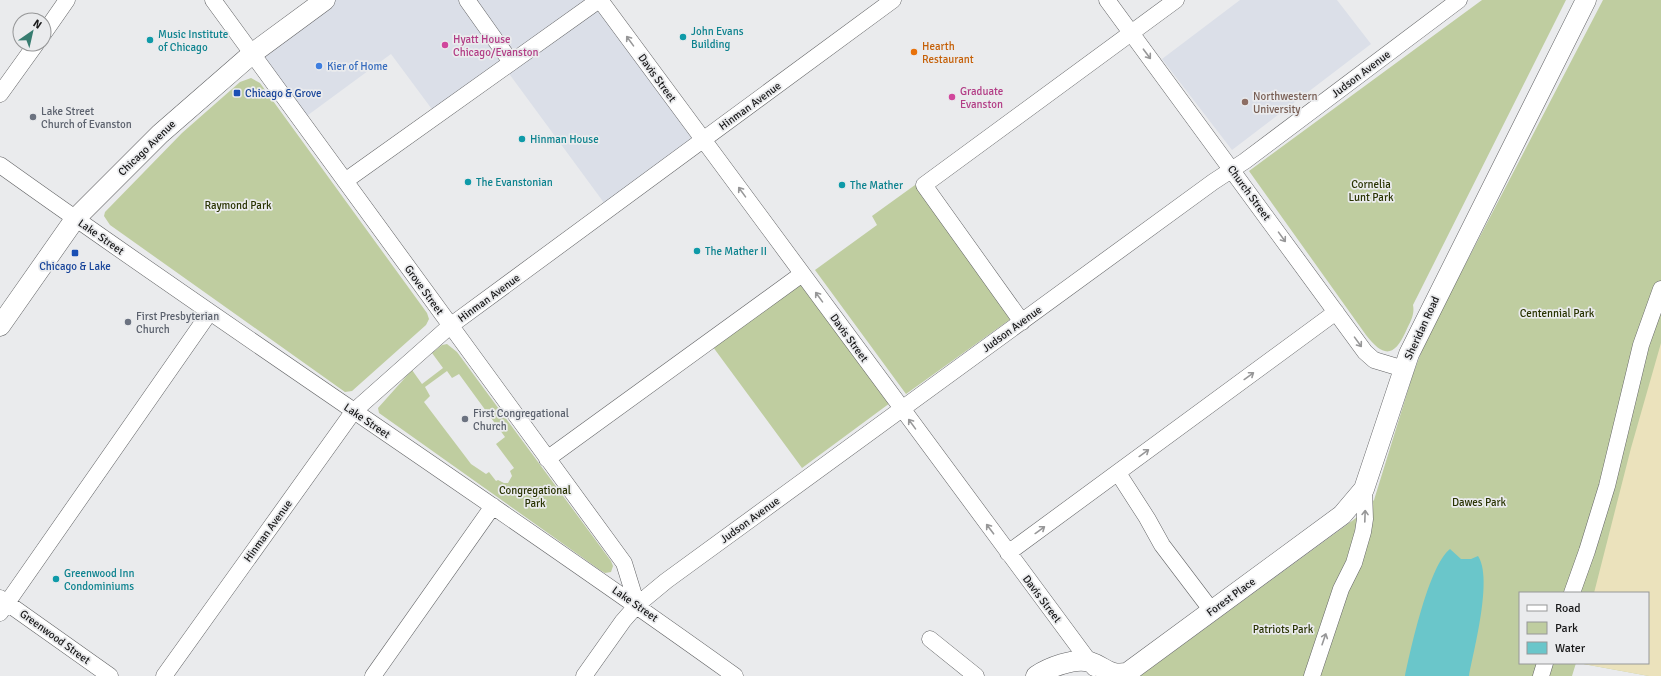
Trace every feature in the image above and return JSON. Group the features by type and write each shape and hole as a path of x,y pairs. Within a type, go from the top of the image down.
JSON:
{"main road":[{"name":"Chicago Avenue","path":"0,326 76,219 160,134 253,53 325,0"},
{"name":"Sheridan Road","path":"1364,489 1409,354 1428,313 1586,0"},
{"name":"Forest Place","path":"1094,668 1116,675 1127,673 1342,515 1364,489"},
{"path":"1036,676 1054,666 1094,668"}],"street":[{"path":"52,22 67,0"},
{"name":"Grove Street","path":"213,0 624,563 637,605"},
{"path":"467,0 512,62"},
{"path":"345,181 599,0"},
{"name":"Davis Street","path":"599,0 1094,668"},
{"name":"Hinman Avenue","path":"164,676 353,412 450,326 893,0"},
{"name":"Church Street","path":"1107,0 1365,352 1374,360 1404,369"},
{"path":"1022,322 924,185 1176,0"},
{"name":"Judson Avenue","path":"584,676 623,621 637,605 666,581 1232,169 1459,0"},
{"path":"0,94 30,52"},
{"name":"Lake Street","path":"0,165 353,412 637,605 735,676"},
{"path":"547,459 802,274"},
{"path":"1572,592 1607,486 1640,345 1661,289"},
{"path":"2,605 210,312"},
{"path":"1008,553 1336,312"},
{"path":"1118,472 1162,545 1212,611"},
{"name":"Sheridan Road","path":"1312,676 1341,589 1354,563 1363,532 1365,519 1364,489"},
{"path":"373,676 493,506"},
{"name":"Greenwood Street","path":"2,605 110,676"},
{"path":"930,639 976,676"},
{"path":"1542,676 1546,664"}],"shaded area":[{"path":"328,0 597,0 702,144 610,211 502,64 434,112 391,54 304,118 255,53"},
{"name":"Northwestern University","path":"1240,0 1337,0 1371,44 1232,150 1162,59"}],"green space":[{"name":"Cornelia Lunt Park","path":"1482,0 1566,0 1413,305 1412,318 1402,340 1393,350 1383,351 1366,335 1249,171"},
{"path":"1603,0 1661,0 1661,676 1649,676 1583,664 1649,664 1649,592 1519,592 1519,664 1576,664 1572,676 1140,676 1356,518 1374,500 1413,374 1426,340"},
{"name":"Raymond Park","path":"251,78 260,83 427,313 429,319 426,325 352,391 345,392 110,225 104,216 105,212 182,133 240,82"},
{"path":"915,185 1012,318 906,394 815,270 877,225 872,216"},
{"path":"800,284 890,403 802,468 713,347"},
{"name":"Congregational Park","path":"447,344 457,352 611,561 613,566 611,572 605,573 600,570 379,413 378,408 412,370 422,384 443,368 432,353 442,345","holes":["447,371 452,378 459,374 505,437 496,444 514,468 510,471 512,476 508,483 498,480 496,481 489,472 486,474 471,464 424,402 430,396 425,387"]}],"sand":[{"path":"1661,343 1661,676 1649,676 1583,664 1649,664 1649,592 1594,592 1631,448"}],"water":[{"path":"1450,549 1461,559 1471,559 1478,556 1482,566 1484,580 1481,614 1469,676 1405,676 1416,628 1428,589 1442,558"}],"place":[{"name":"John Evans Building","path":"683,37"},
{"name":"Music Institute of Chicago","path":"150,40"},
{"name":"Hyatt House Chicago/Evanston","path":"445,45"},
{"name":"Hearth Restaurant","path":"914,52"},
{"name":"Kier of Home","path":"319,66"},
{"name":"Chicago & Grove","path":"237,93"},
{"name":"Graduate Evanston","path":"952,97"},
{"name":"Northwestern University","path":"1245,102"},
{"name":"Lake Street Church of Evanston","path":"33,117"},
{"name":"Hinman House","path":"522,139"},
{"name":"The Evanstonian","path":"468,182"},
{"name":"The Mather","path":"842,185"},
{"name":"The Mather II","path":"697,251"},
{"name":"Chicago & Lake","path":"75,253"},
{"name":"First Presbyterian Church","path":"128,322"},
{"name":"First Congregational Church","path":"465,419"},
{"name":"Greenwood Inn Condominiums","path":"56,579"}],"park label":[{"name":"Centennial Park","path":"1557,313"},
{"name":"Dawes Park","path":"1479,502"},
{"name":"Patriots Park","path":"1283,629"}]}
